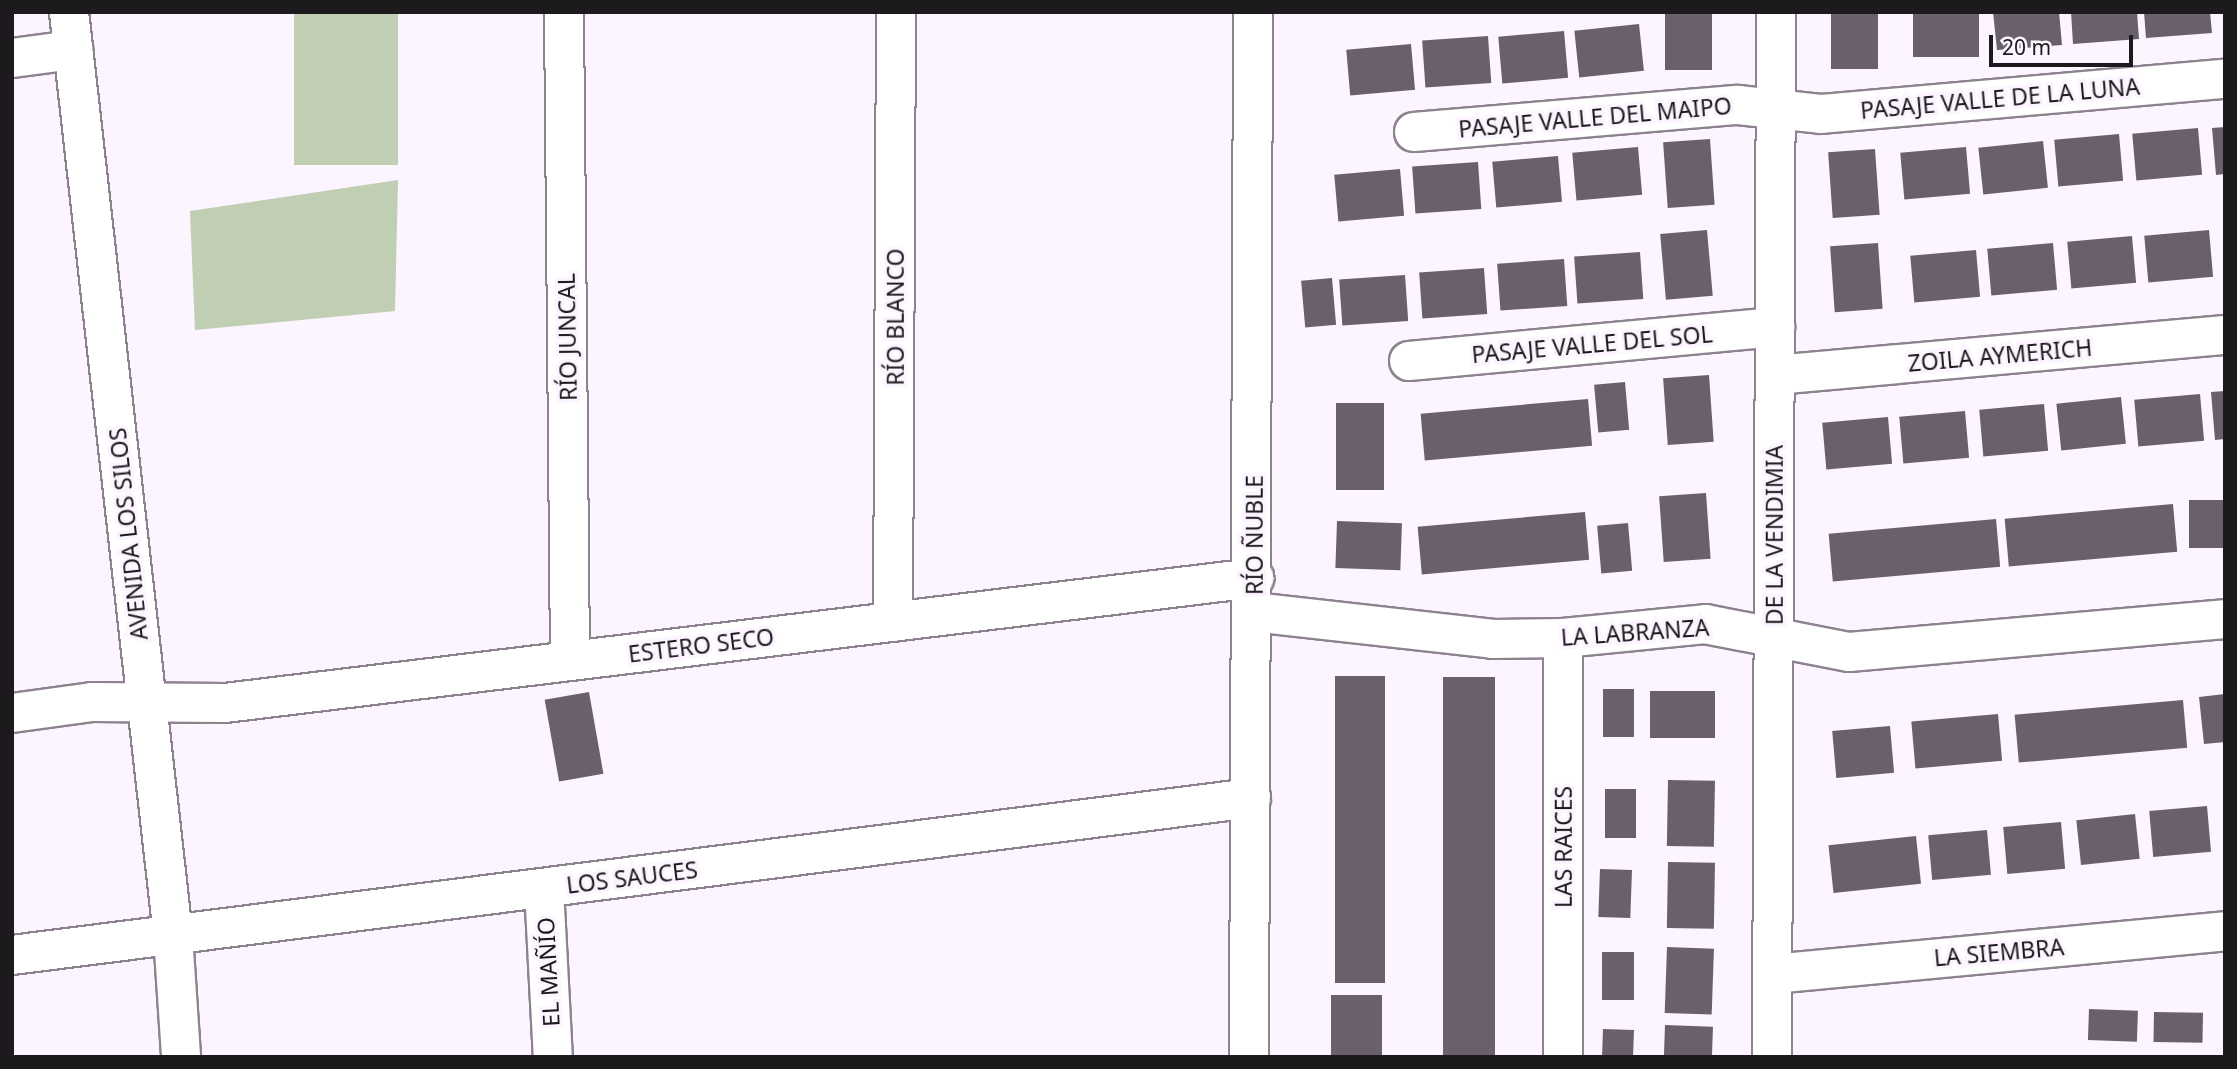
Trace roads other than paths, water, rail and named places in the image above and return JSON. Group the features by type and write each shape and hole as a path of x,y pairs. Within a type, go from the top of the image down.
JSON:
{"street":[{"name":"AVENIDA LOS SILOS","path":"69,12 173,935 181,1057"},
{"name":"RÍO JUNCAL","path":"564,12 570,661"},
{"name":"RÍO BLANCO","path":"893,622 896,12"},
{"name":"RÍO ÑUBLE","path":"1250,1057 1254,595 1253,12"},
{"name":"DE LA VENDIMIA","path":"1772,1057 1776,12"},
{"path":"12,58 73,50"},
{"name":"PASAJE VALLE DE LA LUNA","path":"1776,109 1821,114 2225,79"},
{"name":"PASAJE VALLE DEL MAIPO","path":"1414,132 1723,106 1776,109"},
{"name":"PASAJE VALLE DEL SOL","path":"1409,361 1775,327"},
{"name":"ZOILA AYMERICH","path":"1775,375 2225,335"},
{"name":"ESTERO SECO","path":"12,713 92,702 225,703 893,622 1254,595"},
{"name":"LA LABRANZA","path":"1254,595 1438,635 1563,638 1705,624 1849,652 2225,619"},
{"name":"LAS RAICES","path":"1563,638 1563,1057"},
{"name":"LOS SAUCES","path":"12,955 1251,798"},
{"name":"EL MAÑÍO","path":"544,888 553,1057"},
{"name":"LA SIEMBRA","path":"1773,974 2225,931"}]}
